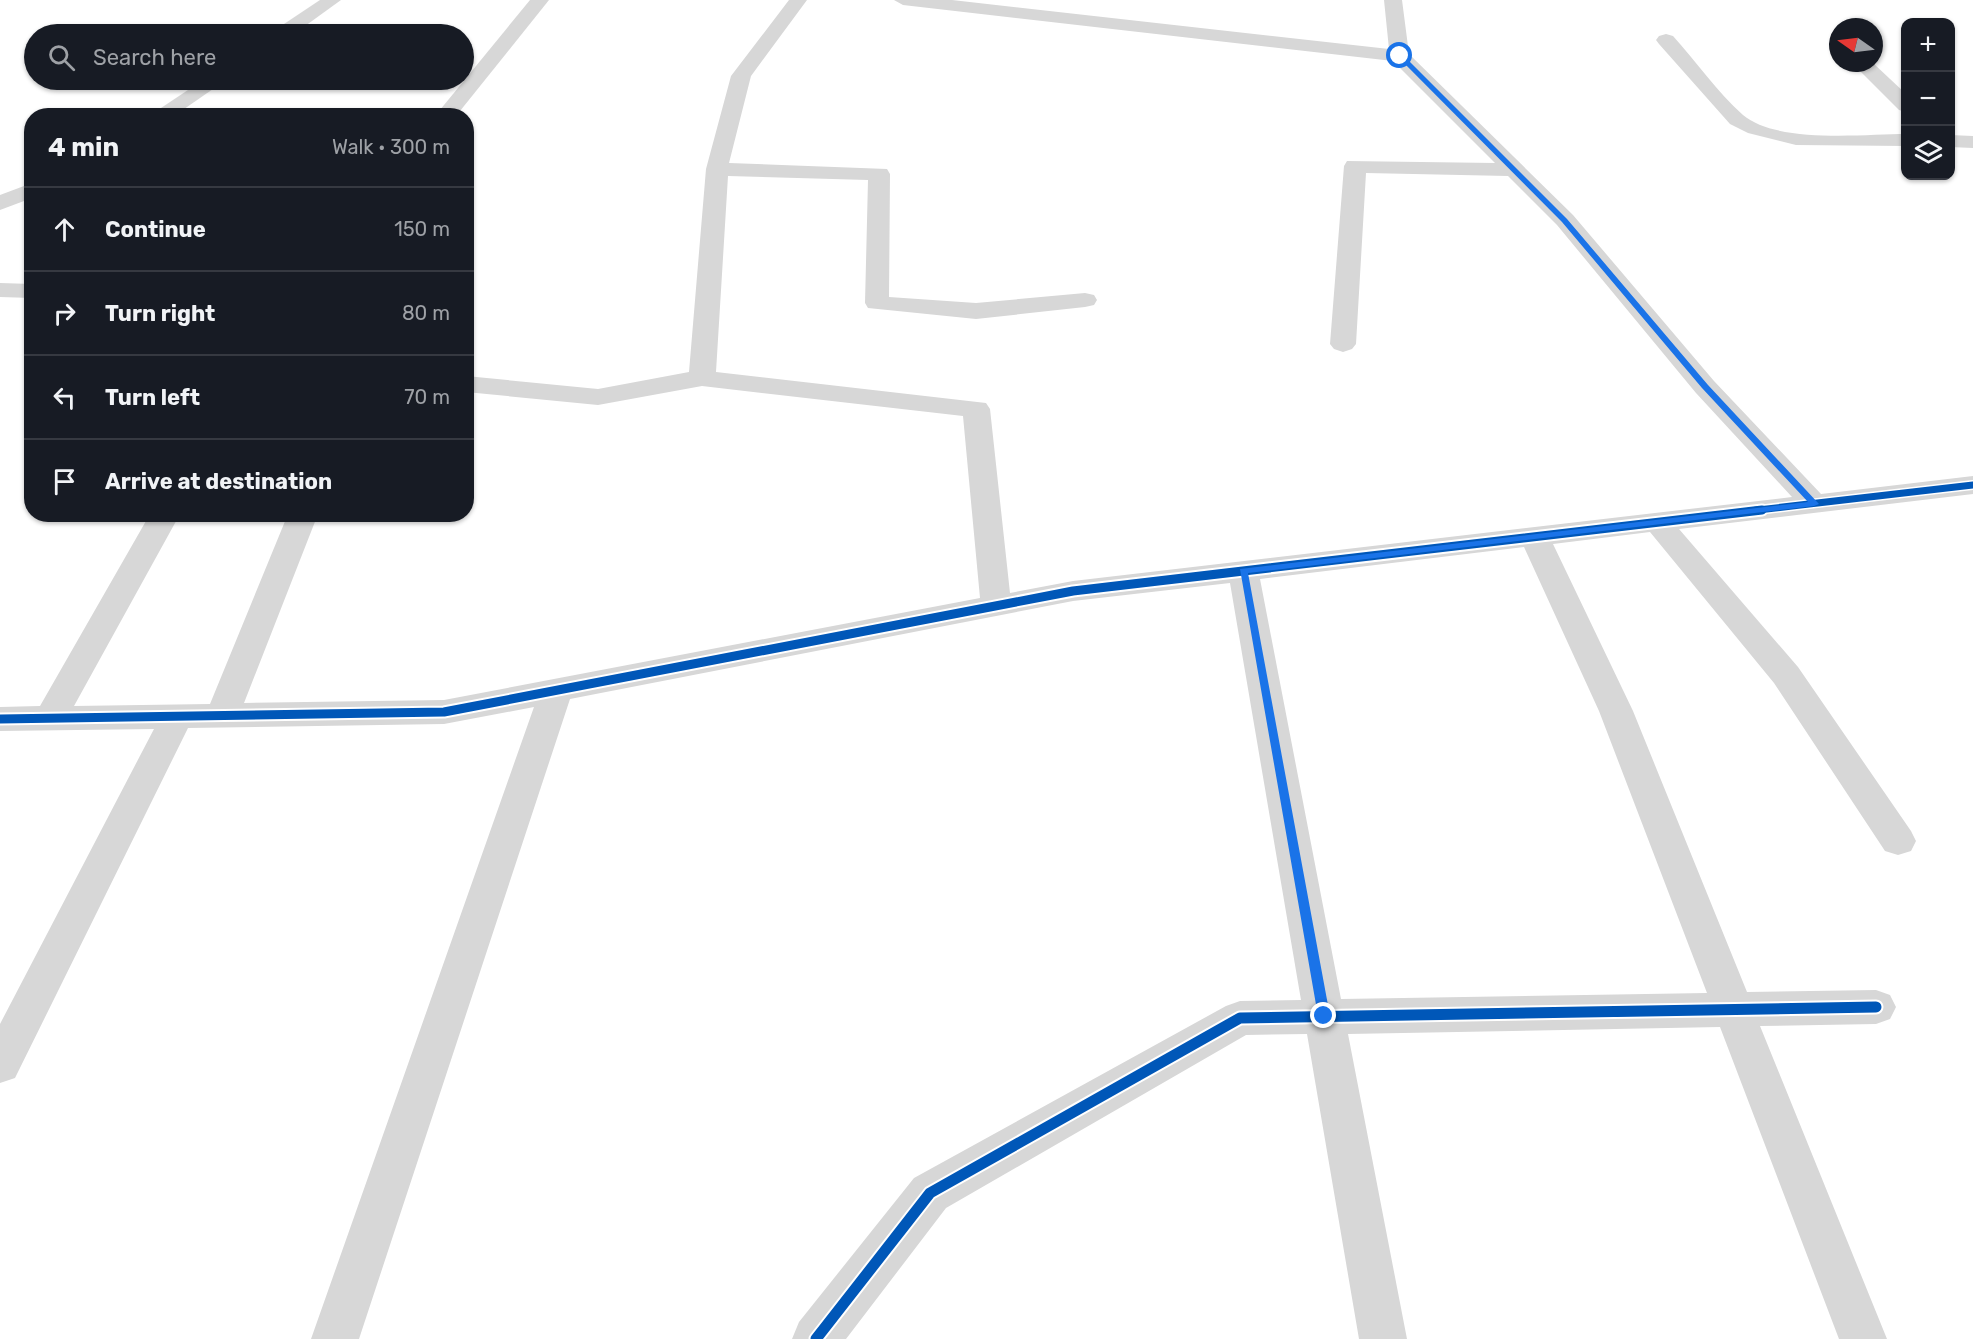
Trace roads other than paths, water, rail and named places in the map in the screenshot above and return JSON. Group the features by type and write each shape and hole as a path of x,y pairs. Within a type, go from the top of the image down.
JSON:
{"street":[{"path":"297,24 332,0"},
{"path":"474,81 540,0"},
{"path":"702,378 717,169 741,76 798,0"},
{"path":"903,0 1400,56"},
{"path":"1393,0 1400,56 1565,220 1705,387 1814,504"},
{"path":"1666,40 1737,120 1752,129 1770,135 1806,139 1901,140"},
{"path":"1871,72 1901,102"},
{"path":"172,108 200,90"},
{"path":"452,108 466,90"},
{"path":"1955,141 1973,142"},
{"path":"1344,344 1355,166 1514,170"},
{"path":"717,169 879,174 877,303 976,311 1085,300"},
{"path":"0,203 24,193"},
{"path":"0,290 24,291"},
{"path":"474,385 598,397 702,378 976,409 996,606"},
{"path":"0,719 444,712 1073,591 1973,485"},
{"path":"51,717 161,522"},
{"path":"222,715 300,522"},
{"path":"1657,522 1786,675 1898,841"},
{"path":"1534,536 1616,711 1863,1339"},
{"path":"1243,571 1383,1339"},
{"path":"335,1339 557,689"},
{"path":"0,1065 178,715"},
{"path":"816,1339 930,1193 1240,1018 1876,1007"}]}
